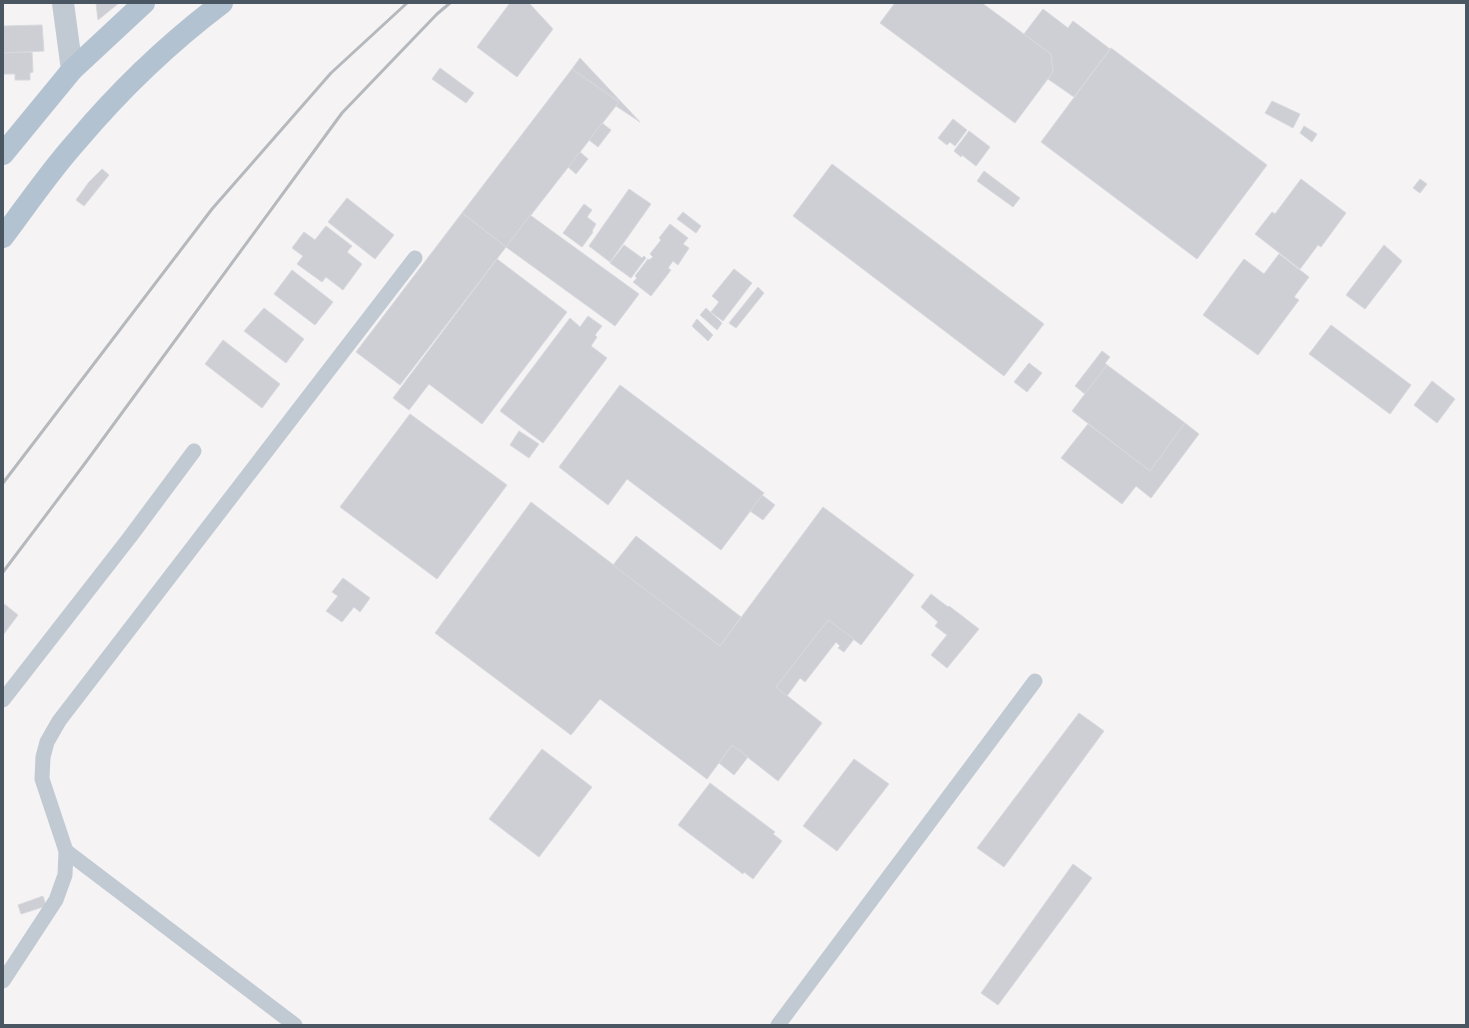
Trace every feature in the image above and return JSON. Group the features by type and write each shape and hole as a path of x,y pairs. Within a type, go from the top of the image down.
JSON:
{"main road":[{"path":"3,154 72,70 144,3"},
{"path":"3,238 76,141 136,76 193,25 222,3"}],"street":[{"path":"63,3 72,70"}],"lane":[{"path":"3,981 56,900 65,874 66,851 42,779 43,757 47,742 55,728 415,258"},
{"path":"3,700 130,537 194,451"},
{"path":"778,1025 1035,681"},
{"path":"66,851 295,1025"}],"building":[{"path":"96,3 119,3 98,20"},
{"path":"510,3 529,3 553,29 517,77 477,47"},
{"path":"895,3 982,3 1051,54 1053,72 1015,123 880,23"},
{"path":"1043,9 1068,28 1073,21 1110,49 1074,97 1048,79 1053,72 1051,54 1024,34"},
{"path":"42,25 44,51 3,53 3,26"},
{"path":"1111,48 1267,165 1197,259 1041,142"},
{"path":"32,52 33,72 30,73 30,80 15,80 15,74 3,74 3,53"},
{"path":"580,58 640,122 616,106 619,102 572,69"},
{"path":"440,68 474,93 466,103 432,79"},
{"path":"572,69 619,102 506,247 462,213"},
{"path":"1272,101 1300,114 1293,128 1265,113"},
{"path":"953,119 967,130 955,146 950,142 947,145 938,138"},
{"path":"602,123 611,130 598,147 589,140"},
{"path":"1304,126 1317,134 1312,142 1300,133"},
{"path":"969,131 990,147 976,166 962,155 961,157 954,151"},
{"path":"580,152 588,159 576,174 568,167"},
{"path":"832,164 1044,324 1004,376 793,216"},
{"path":"102,169 109,175 84,206 76,200 89,182"},
{"path":"984,171 1020,198 1013,207 977,181"},
{"path":"1301,179 1346,213 1321,247 1318,245 1300,269 1255,234 1272,212 1275,214"},
{"path":"1420,179 1427,184 1420,193 1413,188"},
{"path":"629,189 651,204 610,262 589,246"},
{"path":"347,198 394,235 375,259 328,222"},
{"path":"584,204 592,210 587,217 596,224 592,231 593,232 582,247 563,233"},
{"path":"683,212 701,226 696,233 677,219"},
{"path":"462,213 506,247 400,385 356,352"},
{"path":"530,215 639,294 615,326 506,247"},
{"path":"670,224 688,238 683,244 689,248 678,265 673,261 668,268 671,270 651,296 633,282 637,278 635,276 648,259 649,260 653,257 650,254 661,240 659,238"},
{"path":"326,226 352,246 347,252 362,264 343,290 326,277 322,282 297,264 303,256 292,248 304,232 315,240"},
{"path":"624,245 642,258 644,256 646,258 631,278 610,263"},
{"path":"1384,245 1402,261 1365,309 1346,295"},
{"path":"1279,254 1309,277 1294,297 1299,300 1258,355 1203,315 1244,259 1264,274"},
{"path":"497,259 567,312 482,424 429,384 409,410 393,398"},
{"path":"734,269 752,283 723,321 711,312 719,302 712,296"},
{"path":"292,270 333,302 315,325 274,294"},
{"path":"758,287 764,293 736,328 729,323"},
{"path":"264,308 304,339 286,363 244,331"},
{"path":"706,308 722,323 717,330 700,315"},
{"path":"588,316 602,326 595,335 597,337 591,346 607,358 543,443 500,411 570,318 580,327"},
{"path":"697,319 713,335 708,341 692,326"},
{"path":"1331,325 1411,385 1390,414 1309,354"},
{"path":"223,340 280,384 262,408 205,364"},
{"path":"1102,351 1110,357 1105,363 1107,365 1085,394 1075,386"},
{"path":"1029,363 1042,373 1027,392 1014,382"},
{"path":"1107,365 1185,423 1150,471 1072,411"},
{"path":"1432,381 1455,399 1437,423 1414,405"},
{"path":"620,385 764,493 721,550 627,479 608,505 559,467"},
{"path":"410,414 507,485 437,579 340,507"},
{"path":"1185,423 1199,434 1151,498 1136,486 1122,504 1061,458 1088,424 1150,471"},
{"path":"519,431 539,444 529,458 510,445"},
{"path":"762,495 775,505 763,520 750,511"},
{"path":"531,502 720,646 823,507 914,575 861,645 828,620 776,687 822,723 778,781 732,745 707,779 600,699 571,735 435,633"},
{"path":"636,536 741,617 720,646 613,565"},
{"path":"343,578 370,598 360,612 354,607 342,622 326,611 338,596 332,592"},
{"path":"931,594 979,629 947,668 931,655 947,635 935,626 938,622 921,607"},
{"path":"3,603 18,615 3,635"},
{"path":"828,620 854,639 844,652 838,648 840,646 836,642 805,682 800,678 787,696 776,687"},
{"path":"1079,713 1104,731 1004,867 977,848"},
{"path":"732,745 748,757 734,775 719,763"},
{"path":"542,749 592,787 539,857 489,819"},
{"path":"854,759 889,784 837,851 803,826"},
{"path":"710,783 775,832 773,834 782,841 753,879 744,872 743,874 678,825"},
{"path":"1073,864 1092,878 998,1005 981,993"},
{"path":"43,896 46,906 21,914 18,905"}],"railway":[{"path":"3,483 212,209 331,73 407,3"},
{"path":"3,572 83,466 342,113 437,14 450,3"}]}
